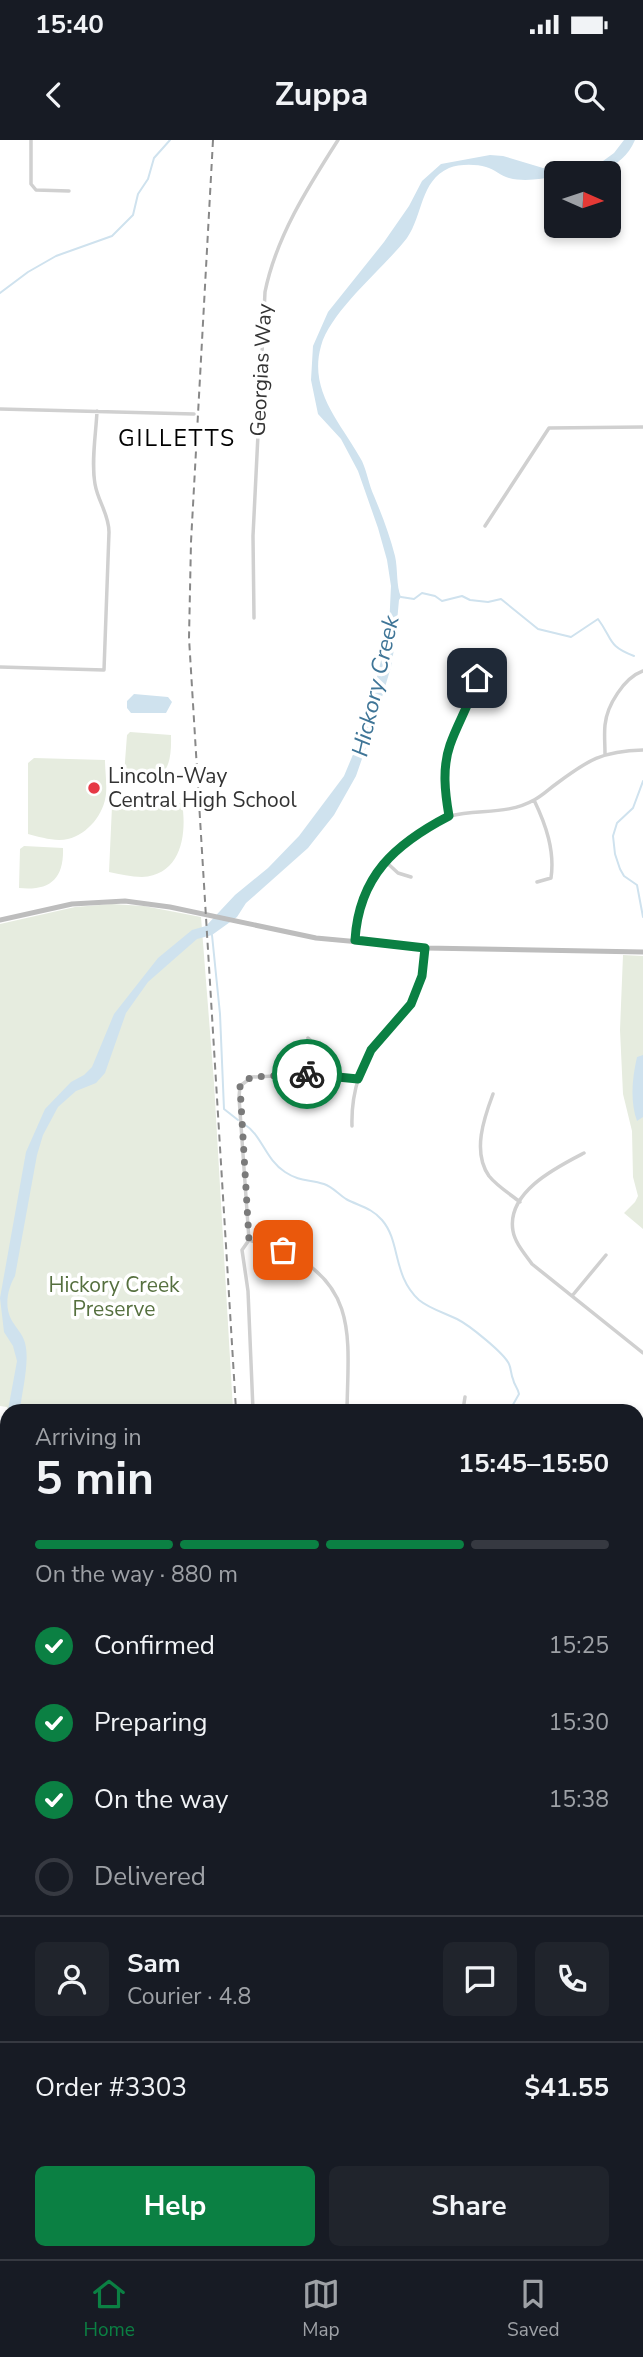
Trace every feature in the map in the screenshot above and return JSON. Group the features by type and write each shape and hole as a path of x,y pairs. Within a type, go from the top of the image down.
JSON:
{"street":[{"path":"32,140 31,184 36,190 69,191"},
{"name":"Georgias Way","path":"254,618 253,526 265,292 274,256 288,226 338,140"},
{"path":"0,409 194,414"},
{"path":"0,667 104,670 109,525 94,479 97,411"},
{"path":"485,526 549,428 643,427"},
{"path":"605,754 605,723 609,708 620,689 643,671"},
{"path":"449,816 445,794 449,747 477,678"},
{"path":"355,940 362,897 376,873 395,850 425,828 449,816 496,811 534,800 580,766 605,754 643,750"},
{"path":"534,800 552,853 551,878 537,882"},
{"path":"385,861 398,873 411,877"},
{"path":"0,919 72,904 111,900 154,904 316,938 425,948 643,952"},
{"path":"352,1126 358,1079 371,1050 411,1004 422,976 425,948"},
{"path":"308,1038 316,1045 317,1074"},
{"path":"253,1404 247,1291 242,1250 249,1240 240,1086 251,1077 317,1074 358,1079"},
{"path":"493,1094 484,1121 481,1145 484,1166 490,1177 520,1202"},
{"path":"584,1153 542,1175 520,1202 514,1214 512,1230 520,1248 532,1264 643,1353"},
{"path":"249,1240 283,1250 312,1266 332,1286 345,1317 348,1341 347,1404"},
{"path":"572,1296 606,1255"},
{"path":"464,1404 465,1397"}],"green space":[{"path":"130,732 171,735 170,758 163,773 148,778 124,775 127,735"},
{"path":"34,758 105,760 105,801 94,822 82,833 58,840 28,834 28,763"},
{"path":"117,802 182,803 182,839 174,861 166,869 142,877 109,872 112,806"},
{"path":"24,846 63,848 61,868 53,881 39,888 19,888 20,849"},
{"name":"Hickory Creek Preserve","path":"112,904 144,906 201,917 214,1083 233,1404 0,1404 0,924 75,907"},
{"path":"623,955 643,956 643,1229 624,1213 638,1196 633,1177 632,1131 623,1094 620,1030"}],"water":[{"path":"624,140 635,140 621,160 603,161 614,153"},
{"name":"Hickory Creek","path":"490,155 503,156 543,168 544,178 533,180 506,177 477,165 453,167 440,174 427,190 407,238 335,318 327,332 318,363 323,393 362,461 395,556 401,597 391,667 356,776 334,815 308,848 246,903 237,917 212,935 197,939 148,982 126,1013 105,1073 96,1083 76,1091 58,1107 43,1135 15,1276 8,1297 9,1314 24,1340 27,1358 21,1404 9,1404 17,1361 13,1346 4,1332 0,1298 26,1152 45,1109 71,1082 92,1067 114,1014 158,958 192,930 206,926 235,895 268,868 299,836 344,776 365,726 389,628 391,586 378,528 358,471 341,439 318,414 311,380 313,346 328,312 384,242 409,206 422,181 441,164"},
{"path":"134,694 168,697 172,702 166,713 131,713 127,708 127,701"},
{"path":"643,1055 643,1117 637,1121 633,1106 633,1082 637,1057"}],"waterway":[{"path":"0,293 56,256 112,236 133,215 138,194 148,179 154,158 170,140"},
{"path":"401,597 414,599 422,593 442,601 462,596 488,602 501,599 538,629 571,637 598,619 611,641 619,649 634,656"},
{"path":"643,781 633,808 617,823 613,836 620,869 624,876 637,885 643,917"},
{"path":"212,935 220,1014 224,1109 238,1120"},
{"path":"244,1124 285,1172 300,1179 327,1185 382,1220 392,1238 400,1270 410,1290 419,1300 462,1322 506,1359 519,1394 513,1404"}],"railway":[{"path":"213,140 191,542 189,638 236,1404"}],"way so far":[{"path":"283,1250 249,1240 240,1086 251,1077 307,1074"}],"place":[{"name":"Lincoln-Way Central High School","path":"94,788"}],"district":[{"name":"GILLETTS","path":"177,438"}],"route":[{"path":"307,1074 358,1079 371,1050 411,1004 422,976 425,948 355,940 356,924 362,897 385,861 395,850 425,828 449,816 445,794 449,747 477,678"}]}
